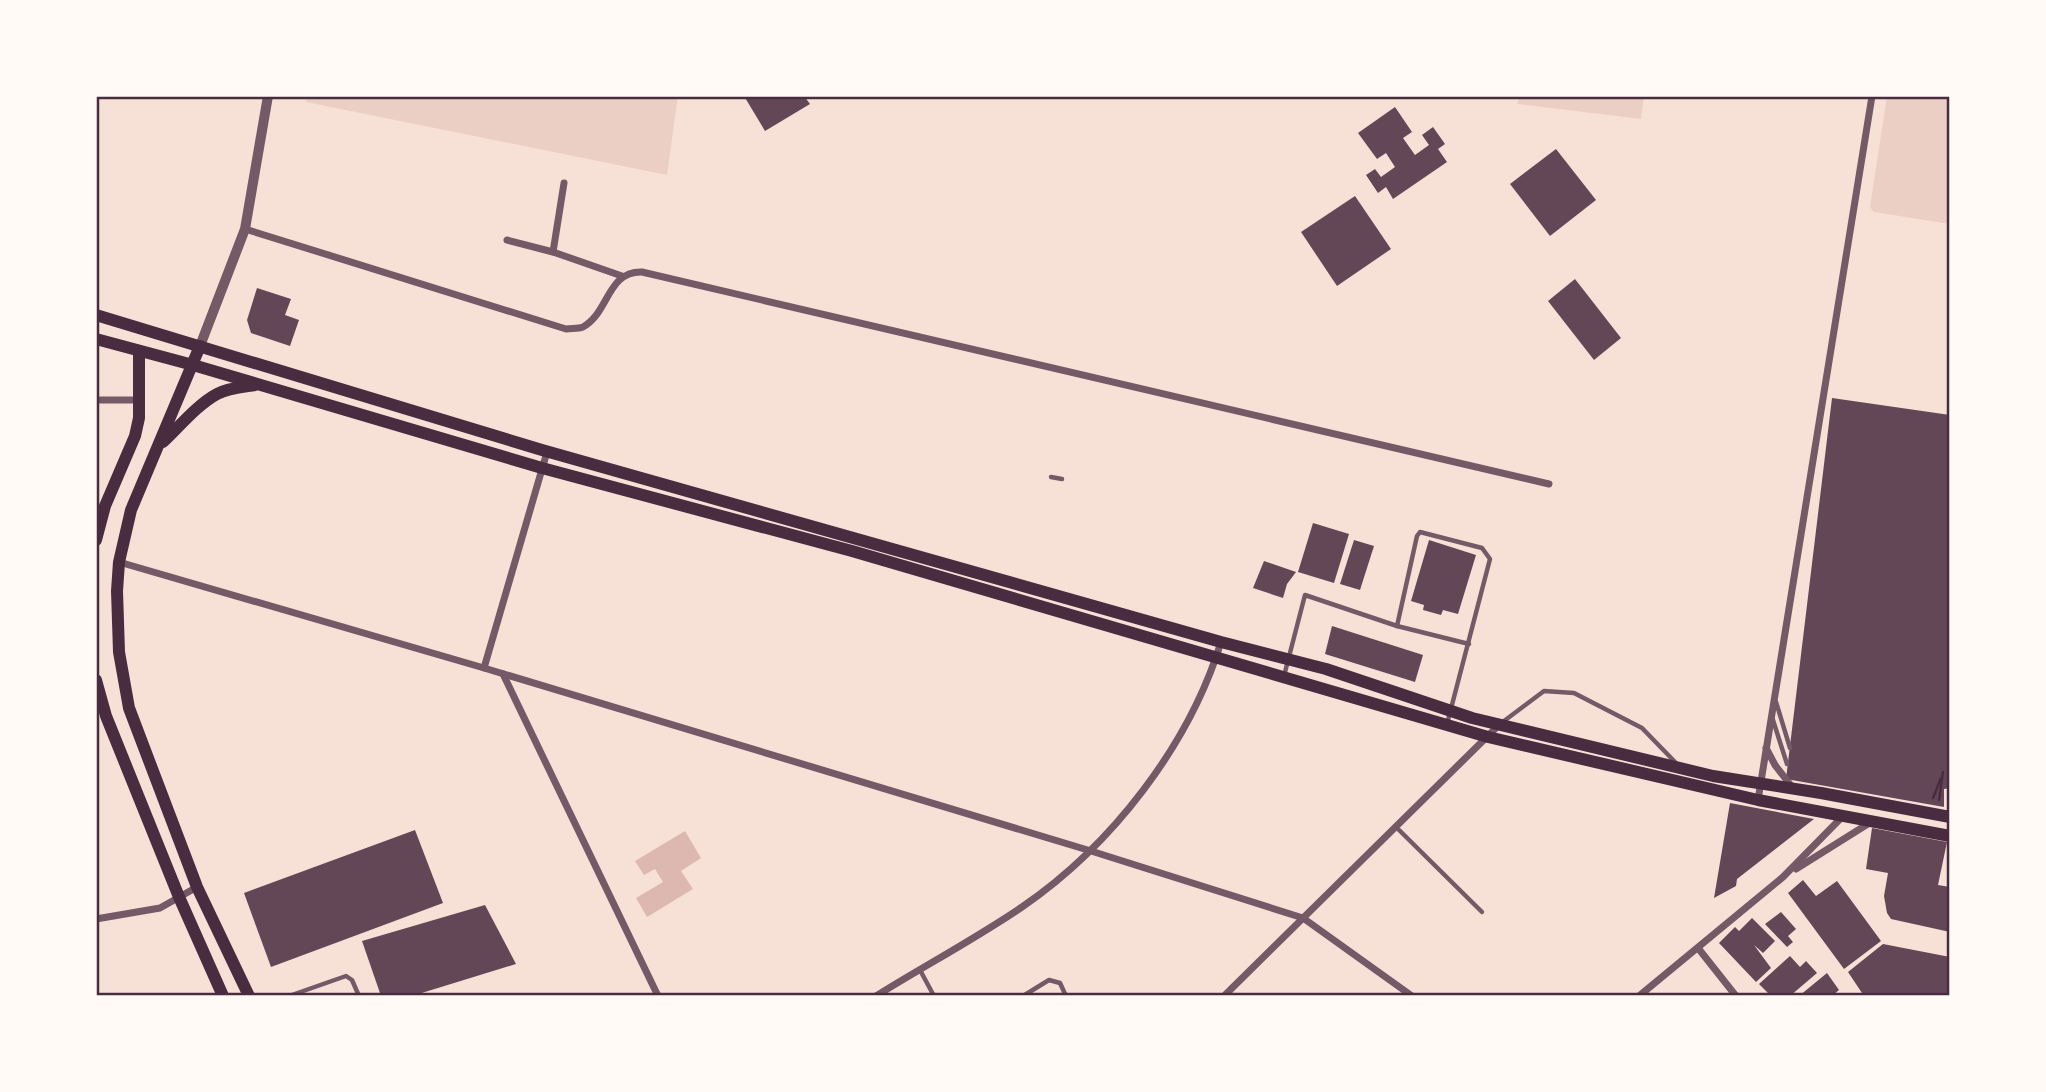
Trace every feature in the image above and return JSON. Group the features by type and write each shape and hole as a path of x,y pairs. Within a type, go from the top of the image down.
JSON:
{"main road":[{"path":"96,315 547,452 1221,642 1326,669 1451,711 1681,768 1950,817"},
{"path":"96,339 542,468 852,551 1488,737 1758,800 1950,836"},
{"path":"200,346 131,510 119,562 119,652 130,708 197,887 249,996"},
{"path":"96,540 105,506 135,436 140,400 139,351"},
{"path":"158,447 192,413 216,394 229,389 260,385"},
{"path":"96,680 106,716 178,897 223,996"}],"street":[{"path":"200,346 245,229 268,96"},
{"path":"1758,800 1872,96"},
{"path":"553,252 564,183"},
{"path":"245,229 566,329 581,328 593,318 622,276 631,271 642,272 1549,484"},
{"path":"507,240 553,252 622,276"},
{"path":"96,400 140,400"},
{"path":"484,668 547,452"},
{"path":"119,562 484,668 1091,851 1303,918 1412,996"},
{"path":"876,996 1023,906 1091,851 1156,774 1186,723 1221,642"},
{"path":"503,674 658,996"},
{"path":"1224,996 1500,724"},
{"path":"1766,747 1775,765 1794,789"},
{"path":"1639,996 1783,877 1843,815"},
{"path":"1783,877 1872,821"},
{"path":"96,919 160,908 197,887"},
{"path":"1698,948 1736,996"}],"lane":[{"path":"1051,477 1062,479"},
{"path":"1397,626 1420,531 1482,548 1490,559 1447,725"},
{"path":"1283,677 1305,595 1397,626 1469,644"},
{"path":"1500,724 1544,691 1574,694 1642,728 1681,768"},
{"path":"1774,694 1790,748"},
{"path":"1771,713 1787,764"},
{"path":"1396,827 1482,912"},
{"path":"919,969 934,996"},
{"path":"289,996 346,976 352,980 359,996"},
{"path":"1023,996 1048,980 1060,983 1066,996"}],"path":[{"path":"1931,804 1943,772 1940,793"}],"shaded area":[{"path":"307,96 678,96 667,175 306,102"},
{"path":"1520,96 1644,96 1641,119 1517,104"},
{"path":"1887,96 1950,96 1950,224 1874,212 1870,207"},
{"path":"685,831 701,858 681,871 693,889 647,917 636,898 663,882 655,869 644,875 635,861"}],"building":[{"path":"744,96 804,96 810,104 765,131"},
{"path":"1395,107 1412,132 1403,138 1415,155 1429,145 1422,135 1433,127 1445,144 1438,149 1447,162 1393,199 1386,187 1378,193 1366,175 1375,169 1381,177 1395,167 1386,153 1377,159 1358,133"},
{"path":"1556,149 1596,200 1550,236 1510,184"},
{"path":"1355,196 1391,249 1337,286 1301,232"},
{"path":"1575,279 1621,338 1594,360 1548,301"},
{"path":"257,288 291,299 285,315 299,320 290,346 251,333 247,320"},
{"path":"1832,398 1950,415 1950,788 1944,789 1944,807 1786,779"},
{"path":"1313,523 1349,534 1334,583 1298,572"},
{"path":"1354,540 1374,546 1360,590 1340,584"},
{"path":"1429,540 1476,555 1458,614 1443,610 1441,615 1423,610 1424,605 1411,601"},
{"path":"1264,561 1296,572 1287,584 1283,598 1253,588"},
{"path":"1332,626 1423,655 1415,682 1325,654"},
{"path":"1730,803 1814,819 1737,879 1736,886 1714,898"},
{"path":"1872,828 1947,842 1938,885 1950,887 1950,932 1891,919 1884,896 1888,873 1866,869"},
{"path":"415,830 443,903 271,967 244,893"},
{"path":"1803,880 1816,896 1837,881 1881,941 1844,969 1788,893"},
{"path":"485,905 516,964 412,996 381,996 362,941"},
{"path":"1781,912 1796,929 1788,936 1793,942 1787,947 1765,924"},
{"path":"1752,918 1775,941 1763,953 1754,945 1771,968 1756,982 1719,943 1735,927 1739,931"},
{"path":"1883,944 1950,957 1950,996 1864,996 1848,972"},
{"path":"1790,956 1800,967 1806,961 1817,973 1790,996 1765,996 1768,993 1759,984"},
{"path":"1827,973 1839,990 1832,996 1799,996"}]}
